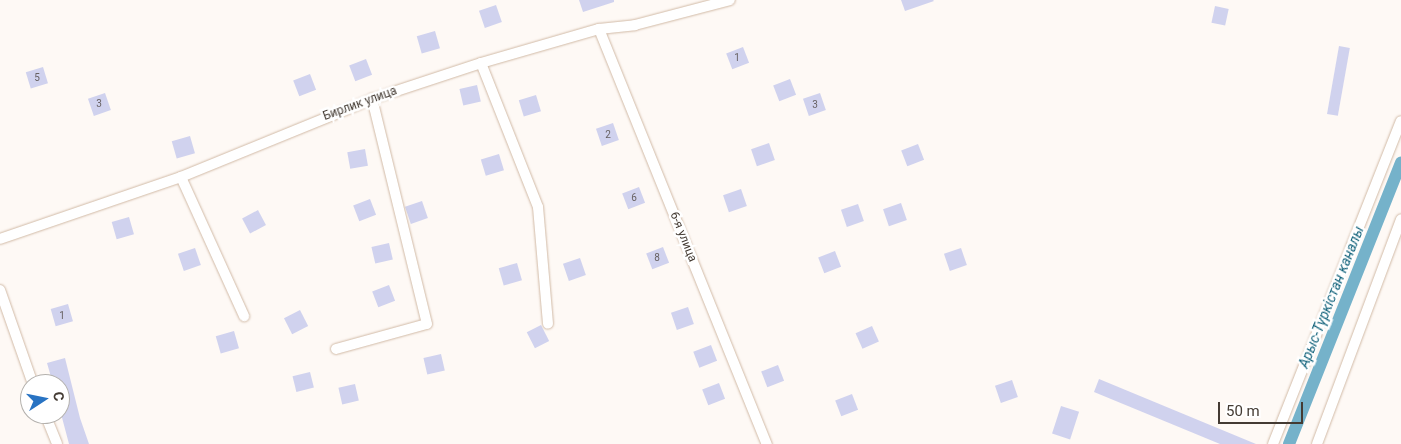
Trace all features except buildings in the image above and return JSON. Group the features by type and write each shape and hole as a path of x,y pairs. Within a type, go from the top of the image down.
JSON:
{"street":[{"name":"Бирлик улица","path":"0,238 181,177 372,99 481,63 599,30 635,25 730,0"},
{"name":"6-я улица","path":"599,30 768,444"},
{"path":"481,63 538,207 548,324"},
{"path":"336,349 427,324 372,99"},
{"path":"1272,444 1401,121"},
{"path":"181,177 244,316"},
{"path":"1317,444 1401,219"},
{"path":"0,290 29,374"},
{"path":"49,424 56,444"}],"waterway":[{"name":"Арыс-Түркістан каналы","path":"1289,444 1401,162"}]}
